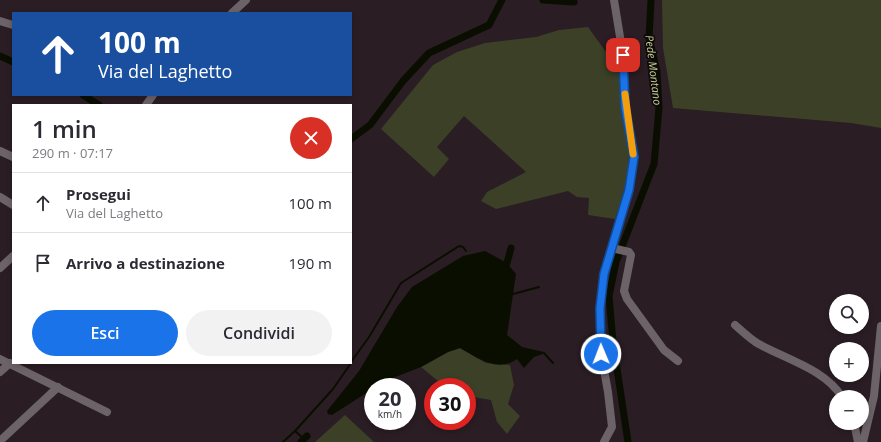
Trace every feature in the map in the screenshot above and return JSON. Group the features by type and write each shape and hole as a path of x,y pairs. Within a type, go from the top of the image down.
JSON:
{"street":[{"path":"233,12 246,0"},
{"path":"604,442 612,427 608,392 601,354 600,308 604,274 629,190 634,157 625,107 623,55 614,0"},
{"path":"0,21 12,25"},
{"path":"0,151 12,157"},
{"path":"0,197 12,204"},
{"path":"612,249 629,252 631,255 624,291 627,299 664,350 673,359 678,361"},
{"path":"0,268 12,257"},
{"path":"734,325 756,342 821,376 838,390"},
{"path":"863,442 874,396 881,326"},
{"path":"0,359 107,412"},
{"path":"0,372 10,363"},
{"path":"0,442 58,387"},
{"path":"855,430 858,442"}],"green space":[{"path":"662,0 881,0 881,128 851,123 673,108 663,48"},
{"path":"588,27 619,70 629,157 627,183 615,219 588,215 589,198 577,197 568,191 496,209 481,201 487,192 526,172 464,116 437,147 449,159 434,177 381,129 433,65 457,52 485,43 536,37 559,30"},
{"path":"460,348 486,363 510,365 514,385 508,404 520,416 507,434 497,422 491,400 476,398 476,378 434,378 421,367 448,352"},
{"path":"345,415 374,442 315,442"}],"shaded area":[{"path":"485,251 507,263 516,274 507,335 522,347 544,352 543,354 534,357 524,368 517,359 502,365 495,364 481,360 460,348 448,352 421,367 393,378 364,378 364,394 332,415 328,414 327,411 359,371 397,307 412,287 463,256"}],"waterway":[{"path":"352,138 370,125 403,81 429,53 489,25 502,0"},
{"path":"543,0 574,2"},
{"name":"Pede Montano","path":"628,442 613,342 609,296 616,262 654,164 659,108 657,71 649,38 651,0"},
{"path":"0,56 12,62"},
{"path":"85,96 97,104"},
{"path":"352,361 369,337 401,283 459,246 463,247 466,251"},
{"path":"507,263 511,248"},
{"path":"513,294 539,287"},
{"path":"544,353 553,363"},
{"path":"295,431 333,389 350,364"},
{"path":"283,442 295,431 304,439"},
{"path":"301,442 307,436"}],"slow traffic":[{"path":"625,94 625,107 633,154"}],"route":[{"path":"601,354 600,308 604,274 629,190 634,157 625,107 623,55"}]}
